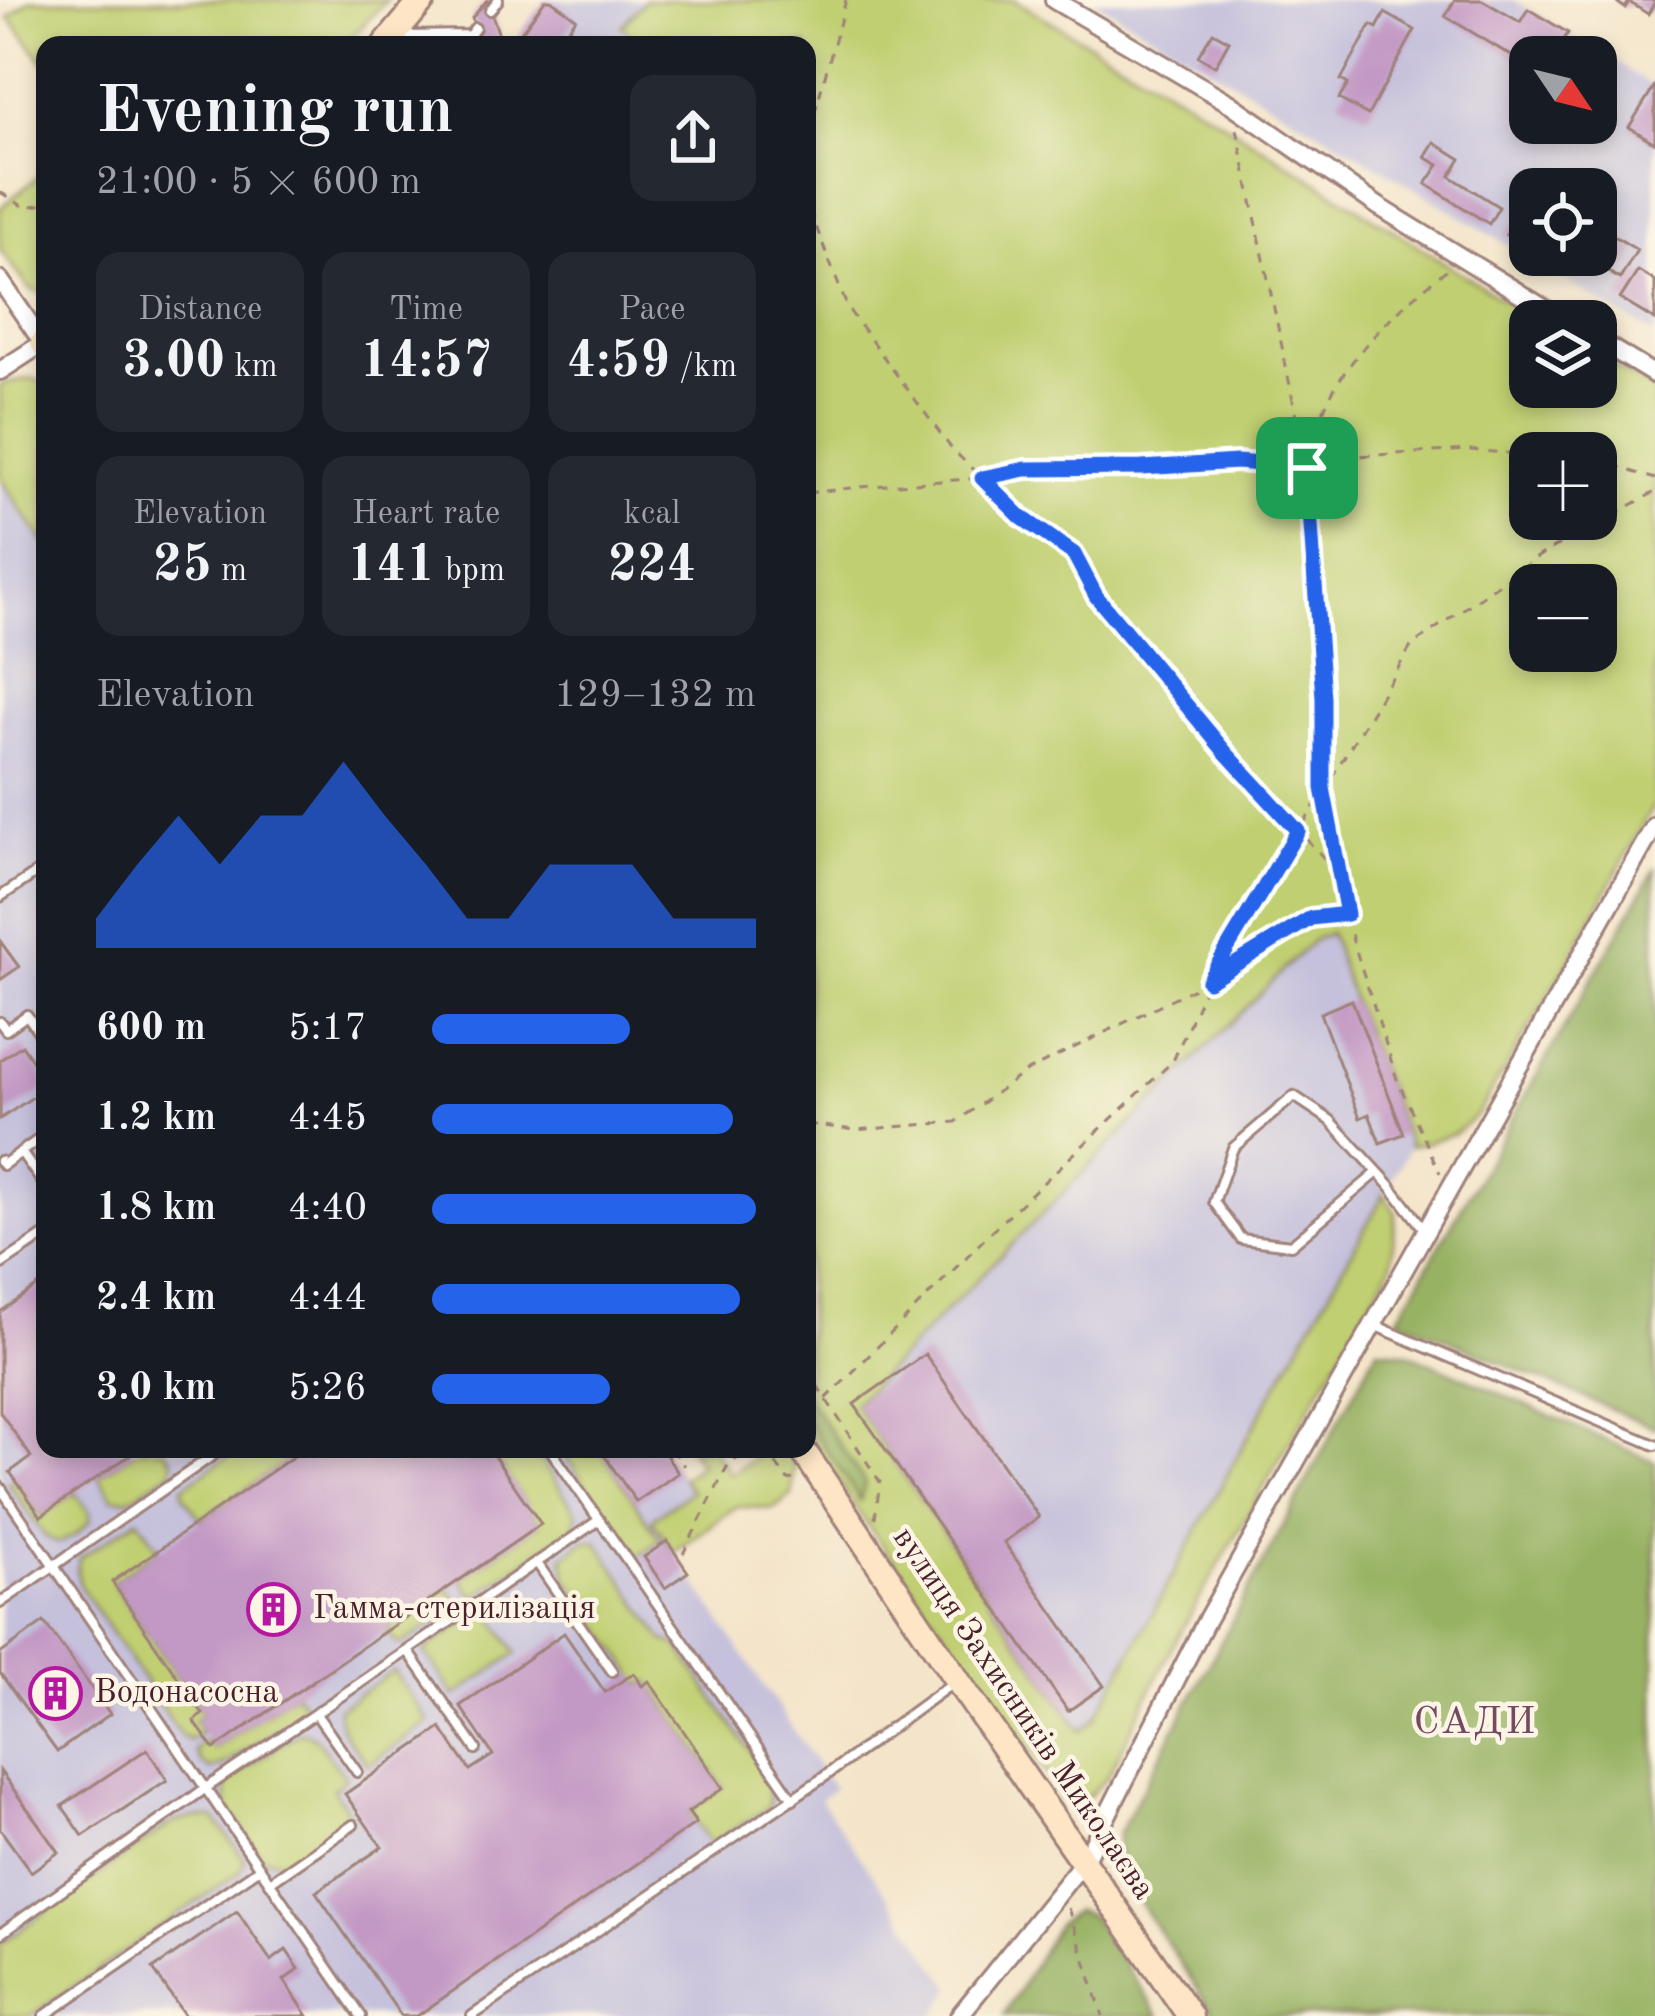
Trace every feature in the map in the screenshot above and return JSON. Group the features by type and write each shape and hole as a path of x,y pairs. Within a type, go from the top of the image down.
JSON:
{"street":[{"path":"396,36 423,0"},
{"path":"1054,0 1231,104 1378,206 1531,300"},
{"path":"0,280 36,332"},
{"path":"0,371 36,348"},
{"path":"1617,352 1655,375"},
{"path":"959,2016 1084,1861 1207,1619 1655,824"},
{"name":"вулиця Захисників Миколаєва","path":"808,1458 1190,2016"}],"lane":[{"path":"490,10 498,0"},
{"path":"459,36 470,35 476,28"},
{"path":"0,897 36,873"},
{"path":"2,1029 27,1015 36,1028"},
{"path":"1378,1172 1292,1245 1241,1239 1214,1202 1233,1148 1294,1096 1330,1120 1378,1172 1424,1230"},
{"path":"0,1161 3,1165 36,1141"},
{"path":"21,1152 36,1173"},
{"path":"0,1265 36,1241"},
{"path":"1372,1324 1655,1445"},
{"path":"0,1603 209,1458"},
{"path":"556,1458 793,1798"},
{"path":"0,1487 361,2016"},
{"path":"0,1934 599,1520"},
{"path":"537,1562 612,1671"},
{"path":"408,1651 476,1749"},
{"path":"472,2016 793,1798 957,1680"},
{"path":"316,1714 358,1772"},
{"path":"270,1882 353,1826"},
{"path":"44,2016 260,1868"}],"path":[{"path":"816,108 846,0"},
{"path":"1231,104 1307,468 1323,698 1323,788 1347,914 1396,1079 1448,1189"},
{"path":"0,192 24,207 36,205"},
{"path":"816,227 848,309 951,448 1021,517 1074,554 1096,596 1226,753 1340,874"},
{"path":"1307,468 1324,409 1349,365 1411,298 1462,258"},
{"path":"816,493 982,478 1026,469 1237,462 1307,468 1357,456 1509,453"},
{"path":"1617,467 1655,479"},
{"path":"826,1400 999,1224 1173,1061 1208,981 1412,645 1542,554 1655,492"},
{"path":"816,1125 855,1130 956,1122 1025,1072 1208,981 1311,918 1347,914"},
{"path":"816,1384 880,1482 875,1520 866,1542"},
{"path":"678,1458 683,1466"},
{"path":"683,1554 728,1465 738,1458"},
{"path":"772,1458 788,1480 818,1472"},
{"path":"1062,1889 1103,2016"}],"shaded area":[{"path":"545,0 645,0 622,26 633,36 519,36"},
{"path":"1094,0 1513,0 1572,36 1509,36 1509,144 1617,144 1617,64 1655,87 1655,335 1617,312 1617,300 1598,300 1558,276 1617,276 1617,168 1509,168 1509,246"},
{"path":"0,478 36,531 36,1458 668,1458 692,1491 653,1520 833,1789 820,1799 952,1988 935,2016 0,2016"},
{"path":"1330,932 1410,1147 1095,1719 1080,1732 854,1404 1312,940"}],"green space":[{"path":"30,0 387,0 353,36 36,36 36,52 9,17"},
{"path":"645,0 1014,0 1200,108 1509,303 1509,408 1617,408 1617,368 1655,391 1655,803 1478,1114 1454,1134 1410,1147 1330,933 1313,940 854,1404 1081,1731 1095,1719 1384,1194 1396,1213 1391,1266 1173,1645 1108,1777 1083,1801 1062,1799 816,1448 816,36 633,36 622,26"},
{"path":"36,178 36,291 0,250 0,208"},
{"path":"36,380 36,531 0,478 0,386"},
{"path":"1655,869 1655,1428 1398,1318"},
{"path":"1378,1348 1408,1353 1655,1462 1655,2016 1216,2016 1118,1870 1118,1835"},
{"path":"816,1410 865,1483 860,1500 816,1434"},
{"path":"126,1458 173,1461 171,1472 129,1499 113,1498 99,1476"},
{"path":"226,1458 291,1458 201,1520 183,1487"},
{"path":"495,1458 539,1458 578,1514 574,1527 474,1597 461,1579 540,1524"},
{"path":"567,1458 606,1458 660,1540 636,1558"},
{"path":"695,1458 719,1458 731,1474 754,1458 792,1458 792,1495 773,1509 737,1506 674,1552 652,1519 691,1491 682,1478 700,1465"},
{"path":"15,1479 41,1516 75,1493 90,1513 90,1522 58,1543 45,1536 8,1483"},
{"path":"138,1519 159,1549 112,1582 203,1714 194,1721 202,1732 190,1740 182,1737 80,1586 80,1558"},
{"path":"584,1541 597,1541 664,1641 677,1645 768,1777 769,1807 711,1844 688,1812 723,1787 649,1681 642,1686 567,1577 563,1557"},
{"path":"447,1588 457,1600 456,1608 401,1645 395,1642 387,1630"},
{"path":"486,1608 517,1653 455,1696 424,1651"},
{"path":"393,1671 429,1722 368,1765 343,1731 339,1708"},
{"path":"295,1693 303,1702 303,1712 224,1765 211,1770 201,1763 195,1750 207,1740 214,1749"},
{"path":"305,1732 346,1778 333,1789 351,1817 288,1861 262,1858 228,1808 225,1783"},
{"path":"214,1818 245,1860 240,1872 31,2016 0,2016 0,1944 172,1823"},
{"path":"1076,1911 1090,1915 1160,2016 1004,2016 1058,1923"}],"building":[{"path":"487,0 499,36 478,36 472,18"},
{"path":"545,0 576,18 563,36 519,35"},
{"path":"1455,0 1482,0 1520,22 1528,9 1568,33 1509,36 1509,54 1445,16"},
{"path":"1614,0 1655,2 1648,14 1629,2 1625,8"},
{"path":"1385,13 1415,30 1368,115 1339,99 1348,84 1341,80 1371,25 1377,28"},
{"path":"1213,32 1229,41 1215,66 1198,56"},
{"path":"1655,85 1655,143 1629,127"},
{"path":"1434,142 1461,159 1450,176 1499,207 1489,224 1426,184 1439,165 1425,157"},
{"path":"1617,238 1637,250 1620,279 1615,276"},
{"path":"1638,271 1655,281 1655,320 1620,299"},
{"path":"0,941 19,967 0,980"},
{"path":"1352,1000 1404,1134 1380,1143 1369,1114 1360,1118 1320,1013"},
{"path":"22,1045 36,1066 36,1095 0,1119 0,1060"},
{"path":"36,1287 36,1458 126,1458 41,1516 10,1472 31,1457 0,1412 0,1312"},
{"path":"925,1354 1039,1517 1004,1542 1104,1686 1068,1711 854,1404"},
{"name":"Гамма-стерилізація","path":"291,1458 495,1458 541,1524 214,1749 194,1721 203,1714 112,1582"},
{"path":"606,1458 668,1458 678,1473 636,1502"},
{"path":"667,1541 688,1572 665,1588 644,1557"},
{"name":"Водонасосна","path":"44,1622 110,1714 57,1752 0,1673 0,1654"},
{"path":"564,1633 605,1692 634,1673 642,1686 649,1681 723,1788 688,1812 696,1823 417,2016 401,2016 316,1892 382,1847 345,1794 441,1728 470,1770 493,1755 460,1706"},
{"path":"147,1749 167,1780 83,1836 62,1806"},
{"path":"0,1771 59,1852 31,1872 0,1829"},
{"path":"237,1911 271,1961 286,1950 299,1969 284,1980 308,2016 185,2016 153,1969"}],"place":[{"name":"Гамма-стерилізація","path":"274,1609"},
{"name":"Водонасосна","path":"55,1693"}],"district":[{"name":"САДИ","path":"1476,1722"}],"route":[{"path":"1237,462 1307,468 1323,698 1323,788 1347,914 1311,918 1208,981 1298,831 1226,753 1096,596 1074,554 1021,517 982,478 1026,469 1237,462"}]}
